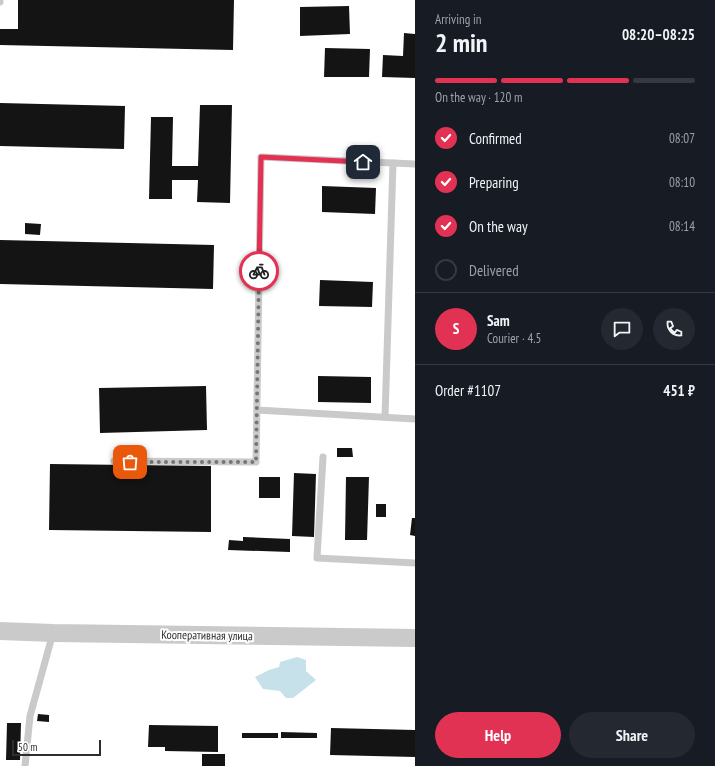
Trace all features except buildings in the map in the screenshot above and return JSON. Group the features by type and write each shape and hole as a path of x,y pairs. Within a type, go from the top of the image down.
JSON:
{"street":[{"name":"Кооперативная улица","path":"0,631 415,638"}],"lane":[{"path":"114,461 256,462 261,157 415,164"},
{"path":"385,417 393,163"},
{"path":"257,410 415,419"},
{"path":"323,457 317,558 415,563"},
{"path":"25,766 30,716 53,633"}],"water":[{"path":"297,657 306,660 306,671 316,680 293,698 286,698 280,691 263,689 255,677 279,667 280,662"}],"way so far":[{"path":"130,462 256,462 259,271"}],"route":[{"path":"259,271 261,157 363,162"}]}
